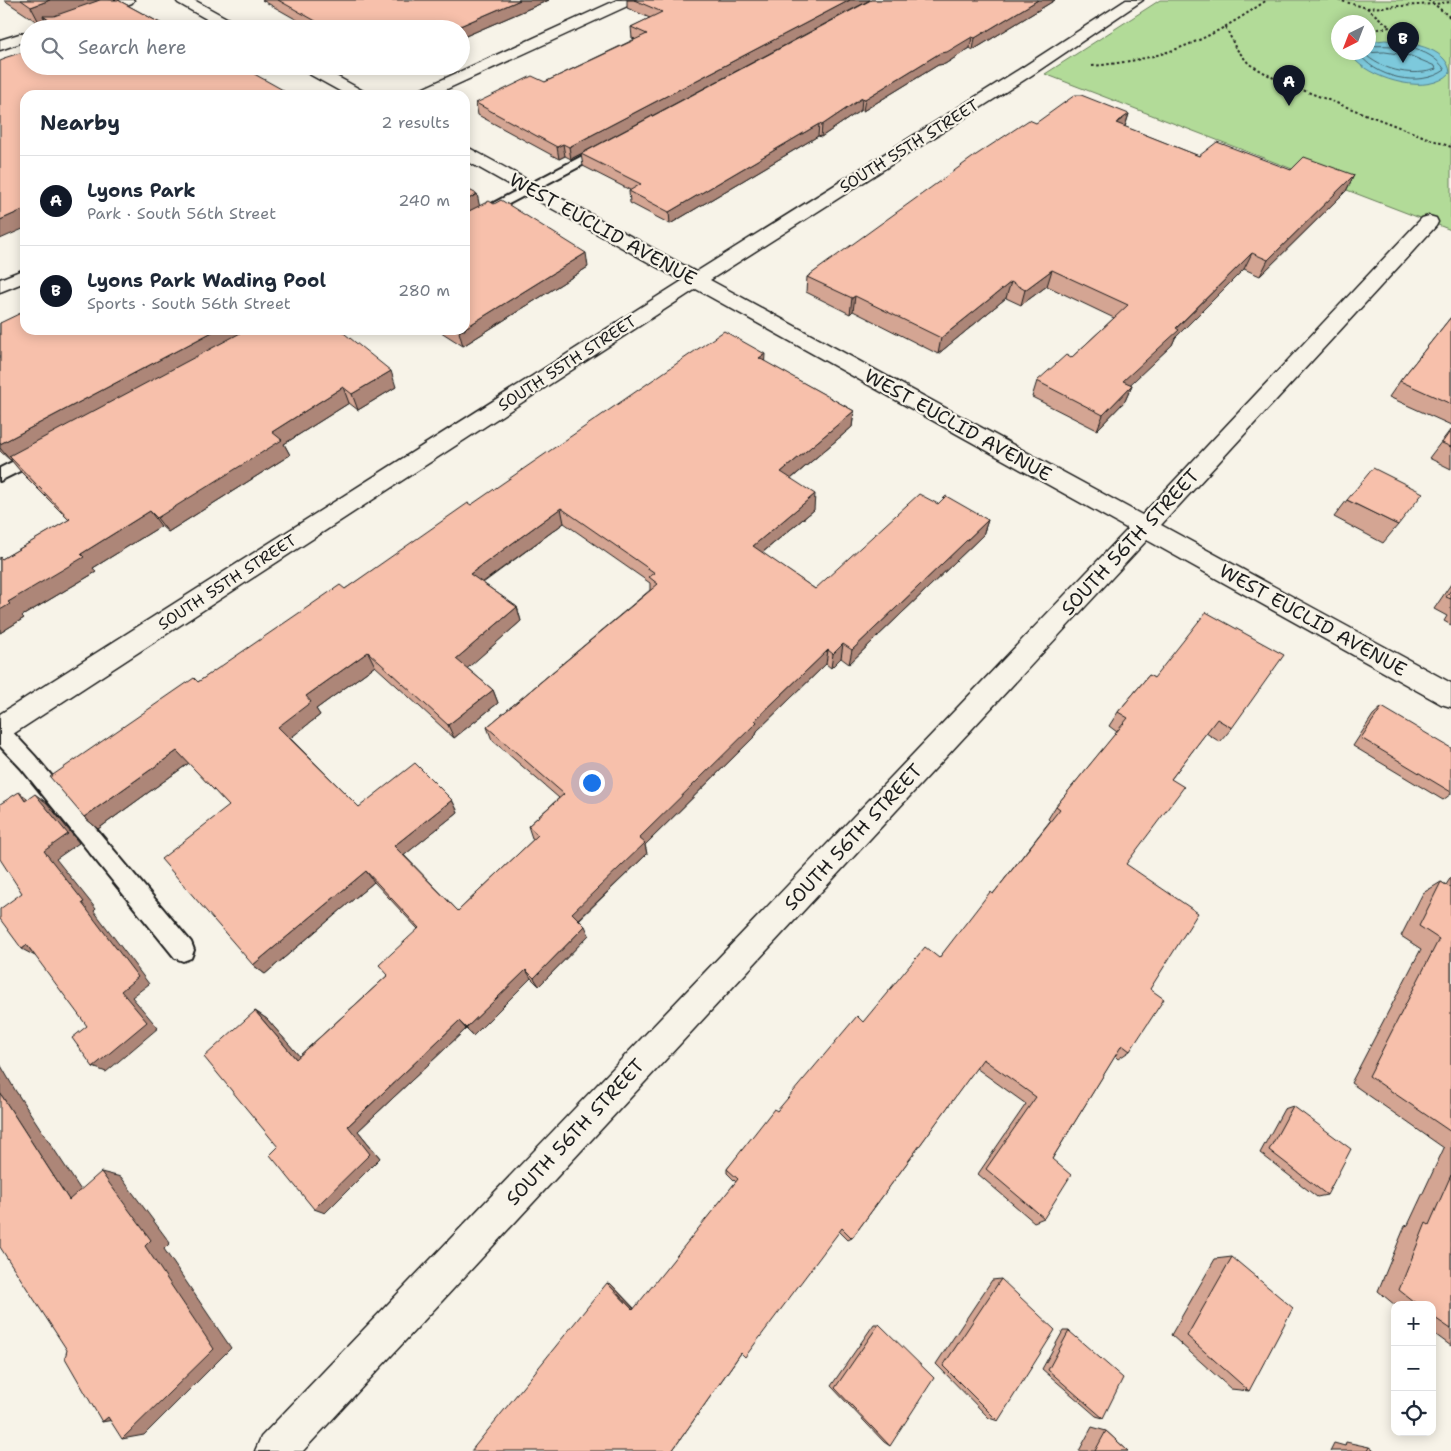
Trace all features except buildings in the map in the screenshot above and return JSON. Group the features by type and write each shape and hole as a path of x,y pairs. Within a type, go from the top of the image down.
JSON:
{"street":[{"path":"71,20 127,0"},
{"path":"183,0 220,20"},
{"path":"470,73 629,0"},
{"name":"SOUTH 55TH STREET","path":"0,728 696,280 1029,70 1136,0"},
{"path":"0,45 20,38"},
{"path":"322,75 350,90"},
{"path":"432,90 465,75"},
{"name":"WEST EUCLID AVENUE","path":"470,156 1451,696"},
{"name":"SOUTH 56TH STREET","path":"275,1451 1145,528 1429,222"},
{"path":"0,286 20,277"}],"lane":[{"path":"470,220 615,142"},
{"path":"0,475 52,447"},
{"path":"0,732 28,762 183,950"}],"path":[{"path":"1089,67 1159,56 1199,41 1226,27 1267,0"},
{"path":"1338,0 1367,8 1451,2"},
{"path":"1428,0 1451,18"},
{"path":"1434,4 1436,0"},
{"path":"1367,8 1375,15"},
{"path":"1376,16 1390,28 1376,30"},
{"path":"1226,27 1235,47 1249,64 1278,81 1451,147"}],"green space":[{"path":"1160,0 1451,0 1451,230 1045,74"}],"water":[{"path":"1376,41 1403,42 1434,51 1442,57 1450,73 1441,80 1429,84 1402,83 1376,74 1356,60 1376,60"}],"place":[{"name":"Lyons Park Wading Pool","path":"1403,63"},
{"name":"Lyons Park","path":"1289,106"}]}
